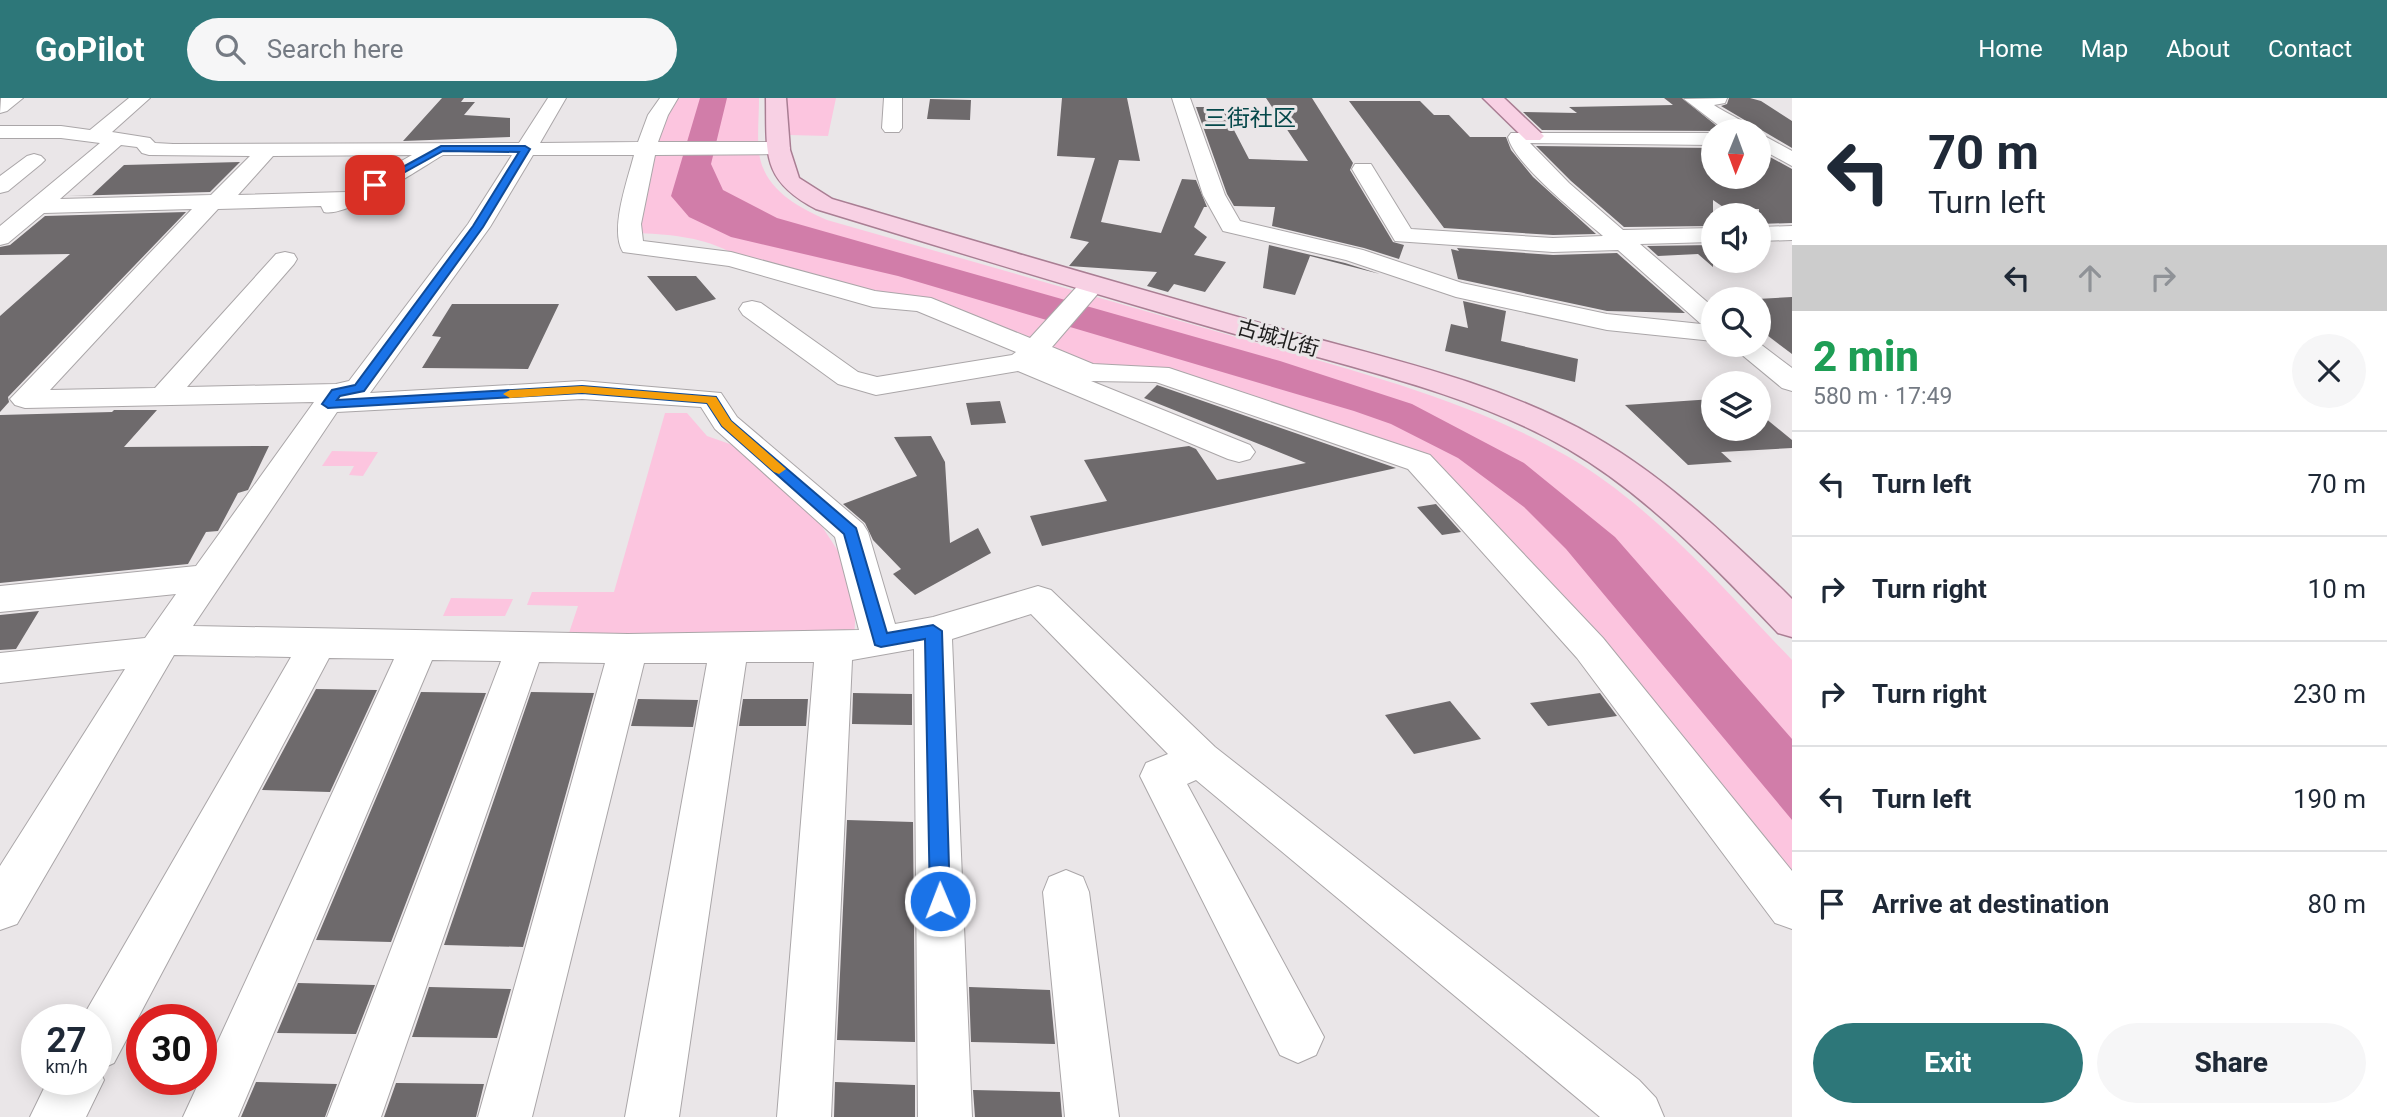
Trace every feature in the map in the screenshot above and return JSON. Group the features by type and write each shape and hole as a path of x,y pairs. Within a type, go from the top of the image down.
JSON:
{"main road":[{"name":"古城北街","path":"776,98 769,148 797,188 824,204 1087,290 1458,390 1547,427 1598,454 1663,502 1721,551 1792,623"},
{"path":"1493,98 1533,136"}],"street":[{"path":"0,107 14,98"},
{"path":"111,98 125,98"},
{"path":"96,135 141,98"},
{"path":"0,908 160,646 332,399 359,388 478,227 557,98"},
{"path":"669,98 658,115 629,224 632,247 731,259 873,299 922,304 1032,352 1239,452"},
{"path":"892,128 893,98"},
{"path":"1181,98 1214,195 1231,226 1389,265 1456,289 1607,322 1701,332"},
{"path":"1716,98 1718,99 1693,99 1722,119"},
{"path":"0,132 96,135 143,142 149,149 769,148"},
{"path":"1701,139 1518,137 1520,145 1561,188 1701,309"},
{"path":"0,238 118,138"},
{"path":"1771,139 1792,140"},
{"path":"1771,147 1792,160"},
{"path":"311,223 337,202 352,198 441,148"},
{"path":"12,399 210,204 222,199 267,150"},
{"path":"0,186 34,160"},
{"path":"1363,169 1403,236"},
{"path":"0,210 352,198"},
{"path":"1771,234 1789,235"},
{"path":"1389,265 1391,235 1553,245 1701,236"},
{"path":"163,396 285,258"},
{"path":"1032,352 1087,290"},
{"path":"752,309 848,378 876,386 1032,352 1089,372 1158,374 1419,462 1591,648 1792,907"},
{"path":"1760,357 1792,382"},
{"path":"12,399 163,396 332,399 582,390 711,399 726,423 851,532 881,641"},
{"path":"0,599 207,578"},
{"path":"0,668 160,646 318,643 628,649 834,647 933,631 1038,599 1200,759 1620,1098 1637,1117"},
{"path":"933,631 946,1117"},
{"path":"112,1016 318,643"},
{"path":"210,1117 419,645"},
{"path":"354,1117 525,647"},
{"path":"804,1117 834,647"},
{"path":"652,1117 729,648"},
{"path":"505,1117 628,649"},
{"path":"1200,759 1161,776 1298,1037"},
{"path":"1066,892 1091,1117"},
{"path":"57,1117 69,1095"}],"shaded area":[{"path":"675,98 759,98 759,153 768,177 775,187 794,203 827,220 1412,389 1530,436 1599,477 1686,550 1792,660 1792,889 1425,457 1160,371 1095,365 734,254 700,240 640,233 661,120"},
{"path":"700,98 727,98 711,164 723,190 777,218 1280,361 1412,404 1524,463 1615,537 1792,739 1792,820 1566,549 1524,507 1458,458 1391,424 1354,411 898,276 731,237 689,217 671,196"},
{"path":"786,98 836,98 828,136 789,135"},
{"path":"665,413 687,413 707,436 744,449 804,499 842,557 856,603 854,641 567,639 578,606 527,605 532,592 614,592"},
{"path":"332,451 378,452 363,476 349,475 354,466 322,466"},
{"path":"451,598 513,599 505,616 443,616"}],"building":[{"path":"442,98 464,98 461,102 475,102 464,115 510,118 510,137 403,141"},
{"path":"1062,98 1127,98 1140,161 1119,160 1101,222 1161,233 1182,179 1196,180 1207,207 1204,207 1194,227 1207,237 1194,255 1226,262 1205,292 1174,284 1168,292 1147,286 1157,272 1069,266 1089,242 1070,238 1095,158 1057,156"},
{"path":"1266,98 1312,98 1353,163 1350,170 1393,242 1404,245 1399,259 1272,226 1275,207 1234,206 1227,194 1196,107 1222,107 1249,159 1308,161"},
{"path":"1664,98 1682,98 1708,119 1701,119 1701,131 1542,130 1523,112 1577,113 1569,107 1673,105"},
{"path":"1729,98 1750,98 1761,101 1792,121 1792,148 1771,136 1771,119 1743,119 1721,106 1727,104"},
{"path":"930,99 971,100 970,120 927,119"},
{"path":"1349,101 1420,101 1434,115 1449,115 1470,137 1506,137 1511,150 1533,177 1596,234 1553,235 1444,228"},
{"path":"1536,146 1701,148 1701,189 1771,189 1771,158 1792,169 1792,223 1771,224 1771,203 1717,203 1713,200 1713,203 1701,203 1701,226 1624,227"},
{"path":"240,162 210,192 67,196 92,195 124,165"},
{"path":"186,212 8,397 9,402 0,412 0,316 70,254 0,255 0,247 10,245 45,216"},
{"path":"1269,245 1380,274 1310,256 1295,295 1263,288"},
{"path":"1701,245 1701,257 1698,254 1658,256 1647,246"},
{"path":"1457,248 1553,255 1617,253 1685,313 1607,311 1458,279 1451,249 1459,251"},
{"path":"647,276 696,276 716,299 676,311"},
{"path":"1792,297 1792,354 1771,338 1771,298"},
{"path":"1463,301 1506,311 1501,341 1578,359 1575,382 1445,351 1451,324 1468,328"},
{"path":"452,304 559,304 528,369 422,368 441,337 432,336"},
{"path":"1157,385 1396,468 1042,546 1030,516 1107,501 1084,460 1189,446 1196,449 1217,480 1306,463 1144,398"},
{"path":"1701,400 1701,441 1771,441 1771,423 1792,440 1792,448 1721,452 1732,462 1688,465 1625,405"},
{"path":"1000,401 1006,423 971,425 966,403"},
{"path":"157,410 124,447 269,446 248,490 238,493 218,531 206,532 188,564 0,583 0,415"},
{"path":"931,436 945,462 950,543 978,528 991,553 915,595 893,574 901,569 873,540 865,523 843,504 917,476 894,437"},
{"path":"1436,504 1461,532 1442,535 1417,507"},
{"path":"39,611 16,649 0,650 0,615"},
{"path":"316,689 377,690 330,792 262,790"},
{"path":"421,692 486,693 391,942 316,940"},
{"path":"531,692 594,693 523,947 444,945"},
{"path":"853,693 912,694 912,725 852,724"},
{"path":"1600,693 1617,716 1548,726 1530,703"},
{"path":"638,699 698,700 693,727 631,726"},
{"path":"743,699 808,699 806,726 739,726"},
{"path":"1450,701 1481,739 1414,754 1385,715"},
{"path":"847,820 913,822 915,1042 837,1040"},
{"path":"298,983 375,985 356,1034 277,1033"},
{"path":"429,987 511,989 497,1038 412,1037"},
{"path":"969,987 1050,990 1055,1044 971,1042"},
{"path":"256,1082 337,1084 325,1117 241,1117"},
{"path":"835,1082 915,1085 915,1117 834,1117"},
{"path":"396,1083 484,1084 476,1117 384,1117"},
{"path":"973,1090 1060,1092 1062,1117 975,1117"}],"slow traffic":[{"path":"510,394 582,390 711,399 726,423 779,469"}],"district":[{"name":"三街社区","path":"1250,118"}],"route":[{"path":"375,185 441,148 525,149 478,227 359,388 336,393 328,404 582,390 711,399 726,423 851,532 881,641 933,631 940,901"}]}
